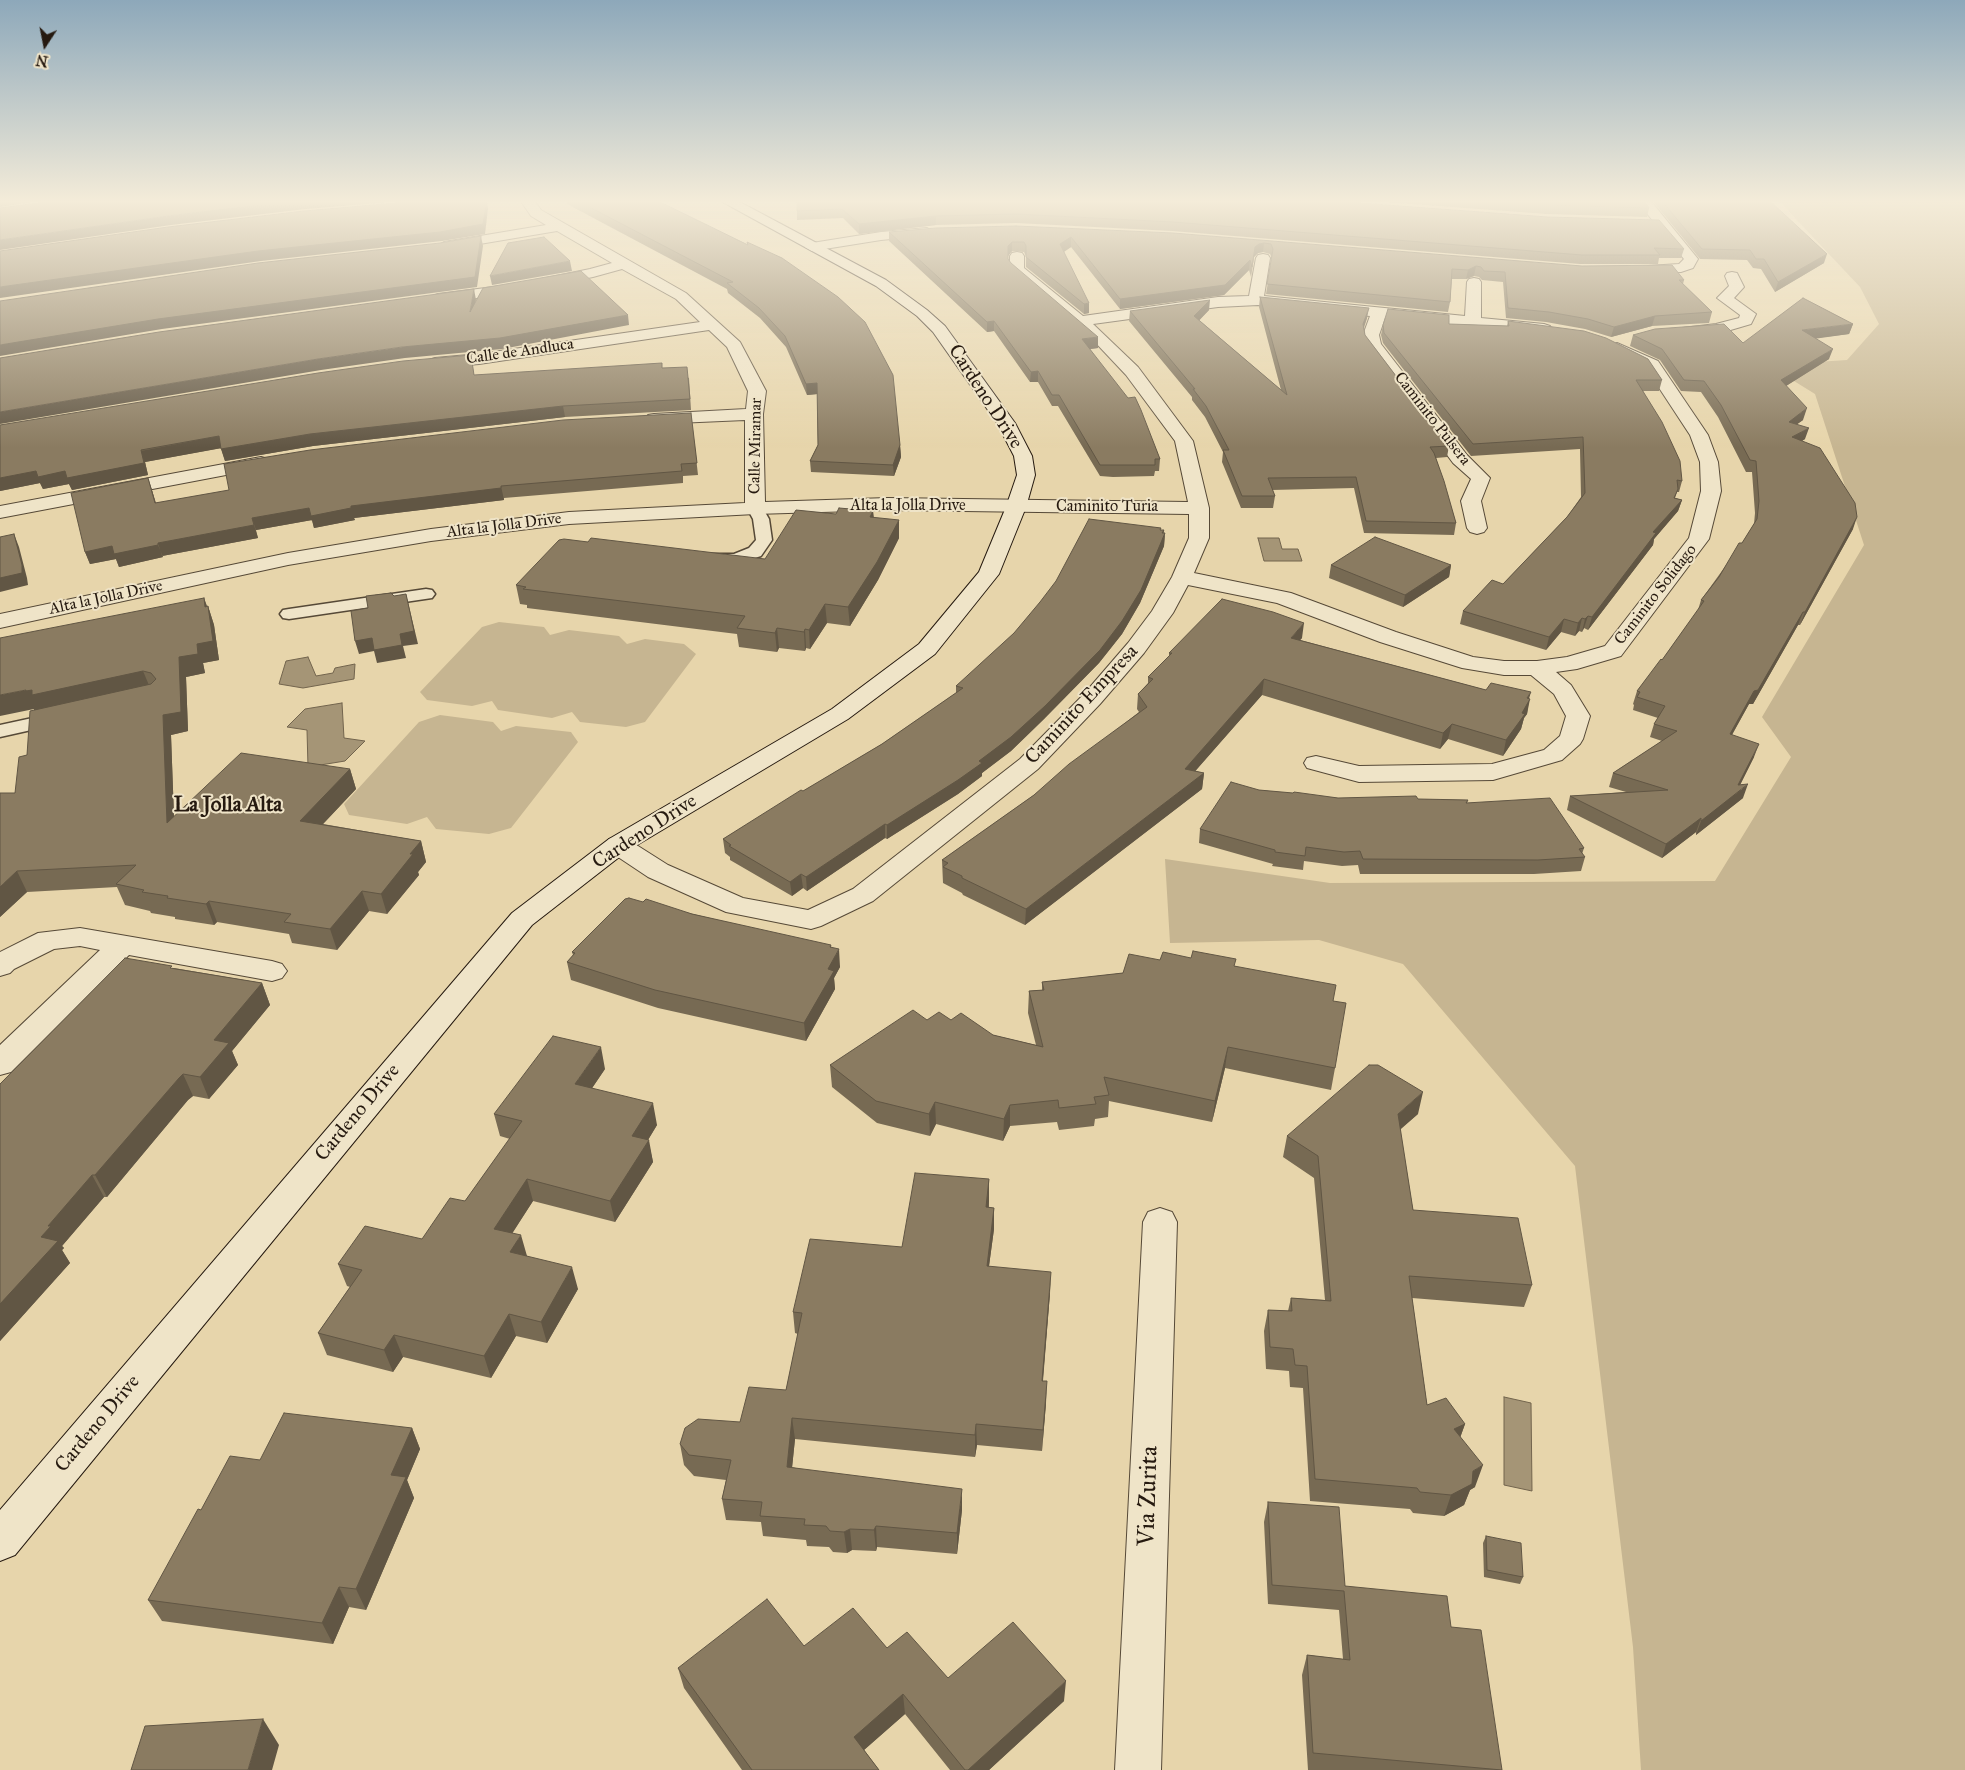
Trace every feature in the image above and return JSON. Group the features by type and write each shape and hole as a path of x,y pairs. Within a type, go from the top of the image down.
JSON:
{"street":[{"path":"424,301 543,283"},
{"name":"Calle Miramar","path":"657,283 681,296 734,345 757,391 754,414 755,508"},
{"name":"Cardeno Drive","path":"0,1541 522,919 618,845 840,714 927,649 989,574 1016,507 1026,475 1023,456 1006,422 939,329 922,312 880,283"},
{"name":"Caminito Empresa","path":"618,845 658,871 736,906 811,920 863,895 1028,764 1092,699 1136,648 1162,613 1182,577 1199,538 1199,508 1184,441 1132,371 1099,337 1033,283"},
{"path":"1256,300 1259,283"},
{"path":"1473,322 1474,283"},
{"path":"1671,332 1717,330 1745,321 1748,314 1725,298 1737,288 1735,283"},
{"path":"1080,321 1218,302 1256,300 1566,333"},
{"name":"Caminito Pulsera","path":"1380,312 1371,335 1373,344 1460,459 1481,478 1471,501 1477,528"},
{"name":"Calle de Andluca","path":"423,364 479,359 714,325"},
{"name":"Caminito Solidago","path":"1182,577 1283,598 1388,637 1470,662 1504,668 1537,668 1569,664 1612,651 1699,539 1711,490 1709,462 1699,435 1652,365 1605,343 1635,337"},
{"path":"635,420 754,414"},
{"path":"0,512 276,460"},
{"name":"Alta la Jolla Drive","path":"0,621 288,559 431,535 569,518 755,508 888,504 1016,507"},
{"name":"Caminito Turia","path":"1016,507 1199,508"},
{"path":"1316,762 1358,774 1493,772 1553,755 1571,739 1578,716 1563,690 1537,668"},
{"path":"0,966 4,962 48,940 80,937 272,971"},
{"path":"0,1064 122,945"},
{"name":"Via Zurita","path":"1138,1770 1160,1222"}],"lane":[{"path":"694,557 736,559 755,552 764,540 761,519 755,508"},
{"path":"289,614 426,594"},
{"path":"0,731 76,714"}],"shaded area":[{"path":"1856,283 1965,283 1965,1770 1641,1770 1633,1647 1575,1166 1403,964 1319,940 1170,943 1165,859 1330,883 1715,881 1791,757 1762,717 1864,545 1815,394 1768,365 1847,360 1879,324"},
{"path":"1258,538 1279,538 1282,549 1298,549 1302,561 1264,561"},
{"path":"499,622 544,627 550,635 569,630 619,636 627,644 645,639 684,644 696,654 645,722 626,727 580,722 572,712 552,718 498,710 492,701 472,706 427,700 420,692 482,627"},
{"path":"308,657 316,676 333,673 335,668 355,664 354,679 303,688 279,684 286,661"},
{"path":"342,703 344,738 365,741 345,761 308,767 307,730 287,727 305,709"},
{"path":"440,715 493,722 501,731 516,726 571,732 578,742 511,828 489,834 436,829 427,817 407,824 349,815 344,804 419,722"},
{"path":"1504,1397 1531,1403 1532,1491 1504,1485"}],"building":[{"path":"0,283 32,283 0,287"},
{"path":"125,283 433,283 158,319 0,345 0,301"},
{"path":"514,283 593,283 628,315 500,338 402,347 318,359 0,412 0,358 159,332 474,289 470,312 483,288"},
{"path":"727,283 817,283 838,297 865,322 893,375 900,445 893,465 810,461 818,445 817,383 806,384 785,336 759,308"},
{"path":"944,283 1034,283 1098,337 1082,339 1128,398 1135,397 1160,459 1155,459 1155,465 1100,465 1059,395 1052,395 1038,371 1031,372 994,321 987,322"},
{"path":"1058,283 1079,283 1089,303 1084,304"},
{"path":"1107,283 1227,283 1225,285 1120,299"},
{"path":"1267,283 1451,283 1450,302"},
{"path":"1506,283 1682,283 1712,312 1655,316 1614,327 1588,319 1549,312 1508,308"},
{"path":"1260,297 1369,308 1363,324 1365,335 1449,446 1430,447 1444,481 1456,523 1366,521 1356,477 1268,478 1275,496 1242,496 1223,450 1229,450 1206,406 1193,389 1195,389 1130,311 1210,300 1194,316 1287,395"},
{"path":"1803,298 1853,324 1802,330 1833,349 1781,380 1807,408 1789,422 1809,428 1792,437 1820,448 1855,503 1857,517 1805,612 1803,612 1758,690 1754,691 1730,734 1759,744 1738,785 1748,784 1701,821 1701,818 1666,844 1570,796 1668,790 1613,773 1677,731 1654,724 1665,706 1637,697 1640,692 1637,691 1662,660 1704,601 1701,600 1719,577 1739,543 1742,543 1757,519 1759,501 1756,461 1750,460 1721,405 1704,381 1684,380 1662,349 1633,335 1655,329 1724,324 1743,343"},
{"path":"1388,309 1449,315 1449,324 1509,326 1508,321 1584,331 1606,338 1648,359 1662,380 1636,380 1662,422 1680,461 1682,481 1677,480 1678,489 1674,498 1682,500 1653,532 1656,533 1592,617 1582,618 1578,623 1564,619 1549,637 1463,611 1492,580 1503,584 1567,517 1585,493 1583,437 1473,444 1384,333 1383,325"},
{"path":"471,355 474,375 662,363 662,368 687,367 690,399 563,406 310,434 221,449 219,436 141,450 144,463 67,478 65,471 38,477 36,471 0,478 0,425 318,373 403,361"},
{"path":"691,413 697,463 681,464 682,471 501,486 501,488 351,506 351,508 311,516 309,508 252,518 254,525 158,543 158,545 114,554 112,546 85,552 71,493 148,478 155,503 229,490 224,464 310,450 563,420"},
{"path":"839,508 873,511 870,517 899,520 877,562 848,607 825,604 809,630 805,629 804,632 777,628 775,633 737,628 745,616 523,589 526,587 516,585 559,540 588,542 591,538 765,559 796,510 836,514"},
{"path":"1089,519 1161,528 1160,530 1164,530 1162,533 1165,533 1141,590 1122,621 1100,650 1045,706 1011,737 979,761 982,763 958,780 887,825 885,824 806,877 801,874 790,882 729,846 731,845 723,839 801,790 803,791 882,744 963,688 956,686 1014,633 1056,581"},
{"path":"14,534 22,565 22,573 0,578 0,537"},
{"path":"1375,537 1451,565 1405,595 1331,565"},
{"path":"391,593 394,596 406,594 414,631 400,634 402,645 374,650 372,638 355,641 351,611 368,608 366,596"},
{"path":"204,598 205,607 208,606 213,641 197,644 198,654 179,657 181,712 163,715 167,823 241,753 350,769 300,821 421,841 381,894 362,891 330,929 284,922 291,914 209,901 206,904 167,898 168,896 142,892 144,890 116,884 136,865 17,871 0,887 0,793 15,793 19,757 27,755 30,711 151,684 156,679 151,673 143,671 32,695 32,690 26,690 0,695 0,638"},
{"path":"1222,599 1273,612 1304,623 1291,638 1486,690 1491,683 1531,692 1527,698 1530,699 1522,713 1525,714 1506,740 1452,724 1443,733 1264,679 1185,769 1204,773 1026,909 943,867 948,863 942,860 1034,795 1069,764 1147,707 1138,694 1153,679 1148,677"},
{"path":"1231,782 1259,790 1294,792 1338,798 1416,796 1418,799 1468,800 1466,803 1550,798 1584,848 1579,849 1585,857 1538,860 1363,859 1360,851 1344,852 1306,847 1305,856 1275,852 1275,850 1200,829"},
{"path":"629,898 643,902 646,899 692,914 831,945 830,947 839,949 828,969 834,971 804,1023 655,990 567,962 575,953 572,952 625,899"},
{"path":"1193,951 1236,959 1234,966 1336,985 1333,1001 1346,1003 1335,1068 1228,1047 1215,1101 1104,1077 1109,1095 1094,1097 1096,1104 1059,1108 1058,1100 1010,1105 1004,1119 935,1102 929,1114 876,1101 830,1065 913,1010 927,1020 939,1012 951,1020 961,1013 993,1035 1043,1047 1029,991 1044,990 1042,982 1123,973 1129,954 1160,960 1163,952 1191,958"},
{"path":"125,958 172,966 170,968 262,983 214,1040 229,1043 200,1077 183,1074 95,1175 92,1175 48,1226 51,1226 41,1237 58,1241 0,1304 0,1084"},
{"path":"553,1036 601,1047 575,1084 653,1103 632,1136 649,1140 610,1201 527,1179 494,1229 521,1235 510,1252 572,1267 541,1322 509,1314 484,1356 394,1335 384,1350 318,1333 362,1270 338,1264 365,1226 422,1239 450,1198 465,1201 522,1121 494,1114"},
{"path":"1369,1065 1378,1065 1423,1092 1398,1114 1413,1210 1518,1218 1532,1285 1409,1276 1427,1405 1446,1398 1465,1424 1454,1429 1483,1465 1473,1471 1472,1484 1451,1495 1420,1492 1417,1488 1315,1479 1307,1366 1295,1365 1293,1349 1270,1347 1268,1310 1292,1311 1291,1298 1331,1301 1318,1156 1287,1136"},
{"path":"915,1173 989,1179 986,1207 994,1208 987,1266 1051,1272 1042,1381 1047,1381 1043,1430 976,1424 975,1435 792,1418 787,1467 962,1489 957,1533 876,1526 874,1530 850,1529 844,1532 830,1531 826,1526 804,1525 805,1519 760,1516 762,1502 722,1499 731,1460 689,1455 680,1444 685,1428 698,1419 740,1422 749,1387 786,1390 802,1313 793,1312 810,1239 902,1247"},
{"path":"284,1413 412,1428 391,1475 406,1477 356,1589 339,1587 322,1623 148,1600 198,1509 201,1510 230,1456 260,1460"},
{"path":"1268,1502 1339,1507 1345,1586 1447,1596 1451,1627 1481,1630 1502,1770 1313,1753 1307,1655 1350,1660 1344,1591 1272,1585"},
{"path":"1486,1536 1521,1543 1523,1577 1487,1570"},
{"path":"767,1599 804,1646 853,1608 887,1648 907,1632 948,1678 1013,1622 1066,1681 968,1770 965,1770 903,1694 854,1737 879,1770 752,1770 678,1668"},
{"path":"263,1719 248,1770 131,1770 145,1726"}],"district":[{"name":"La Jolla Alta","path":"228,806"}]}
